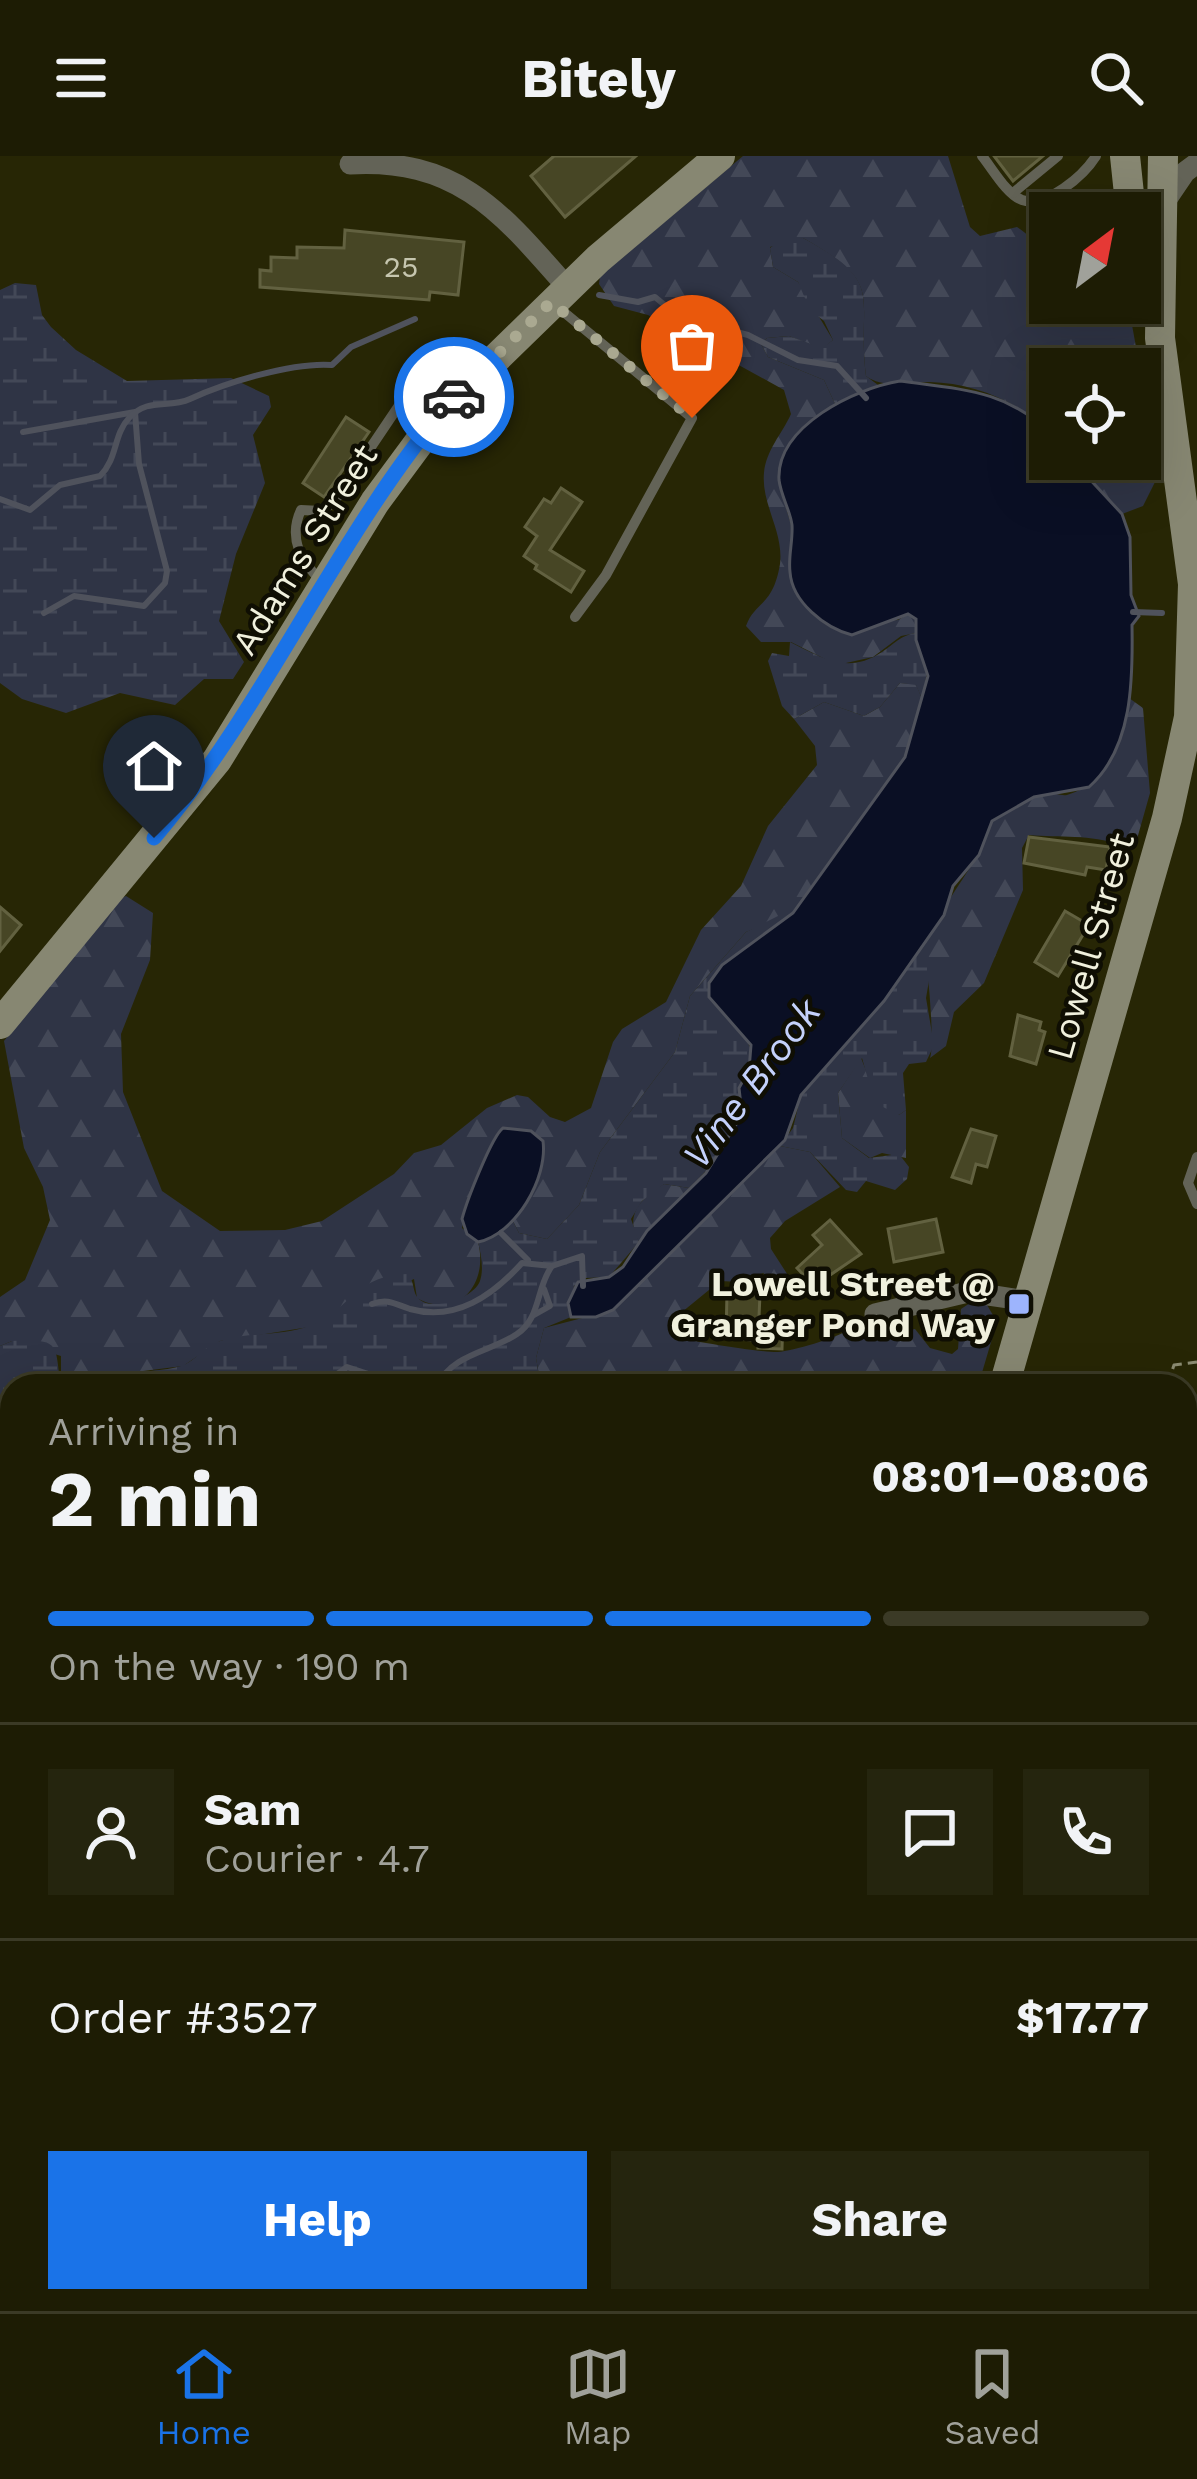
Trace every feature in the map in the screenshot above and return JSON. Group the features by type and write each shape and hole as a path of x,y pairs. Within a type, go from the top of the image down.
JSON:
{"main road":[{"name":"Adams Street","path":"0,1024 217,760 387,484 442,410 559,294 720,156"},
{"path":"1125,156 1126,192"},
{"path":"1139,192 1163,156"},
{"path":"1156,324 1160,338"},
{"path":"1156,324 1160,338"},
{"name":"Lowell Street","path":"1007,1374 1182,758 1194,643 1186,519 1160,338"}],"street":[{"path":"350,164 396,161 472,191 494,205 559,294"},
{"path":"1156,192 1197,164"},
{"path":"875,1314 968,1292 1028,1301"}],"lane":[{"path":"982,156 1012,194 1023,200 1042,198 1073,180 1096,156"},
{"path":"1012,194 1058,156"},
{"path":"559,294 692,418 605,575 574,617"},
{"path":"326,584 298,550 295,528 301,510 321,511 334,502 401,400 442,410"},
{"path":"1197,1157 1188,1184 1197,1204"}],"path":[{"path":"1171,1374 1174,1365 1197,1363"}],"green space":[{"path":"743,156 948,156 970,227 980,236 1017,227 1029,237 1029,324 1132,324 1136,348 1029,348 1029,415 979,390 947,383 873,380 866,376 863,294 858,281 830,254 803,238 770,247 773,267 798,282 833,340 822,349 789,336 767,338 761,344 768,357 824,380 836,406 807,426 786,449 782,494 792,528 791,579 802,601 826,624 898,620 908,614 916,619 916,633 901,636 873,657 837,665 791,642 761,642 746,626 769,596 780,564 764,473 771,449 791,414 784,390 648,315 614,306 599,284 600,276"},
{"path":"803,238 847,267 863,294 866,376 878,385 836,406 824,380 768,357 761,344 767,338 789,336 822,348 833,340 824,321 810,310 798,282 773,267 770,248 782,239"},
{"path":"15,283 36,285 42,315 51,327 76,350 127,381 231,378 269,396 271,407 253,435 265,483 236,554 219,621 244,662 233,679 204,679 175,705 120,693 66,713 22,699 0,683 0,290"},
{"path":"1090,480 1156,480 1143,506 1122,514"},
{"path":"916,633 928,667 922,699 916,685 900,683 880,707 864,716 824,702 794,719 782,706 768,661 772,653 789,656 790,642 846,663 869,659"},
{"path":"900,683 916,684 922,699 905,757 793,913 746,932 690,996 675,1052 600,1152 579,1205 547,1239 519,1233 513,1221 539,1171 537,1136 503,1128 485,1159 462,1228 478,1242 479,1272 467,1294 457,1301 445,1305 417,1298 414,1279 309,1327 220,1341 183,1366 133,1374 61,1374 61,1356 12,1341 0,1346 0,1297 25,1280 50,1220 43,1187 24,1148 4,1041 117,900 126,896 153,913 150,960 121,1034 123,1092 162,1191 220,1231 285,1230 322,1221 394,1174 414,1153 441,1145 487,1108 517,1095 528,1097 550,1117 565,1122 591,1108 613,1042 622,1029 666,1002 701,930 741,886 768,826 817,765 815,746 794,719 824,702 864,716 880,707"},
{"path":"1129,698 1143,708 1150,793 1137,839 1120,845 1029,835 1022,848 1023,890 984,983 954,1012 946,1046 930,1058 930,1001 922,945 997,816 1035,796 1067,795 1082,789 1104,769 1123,728"},
{"path":"788,911 793,913 739,1026 752,1051 756,993 753,1049 750,1075 737,1122 710,1166 689,1188 664,1184 642,1201 631,1219 639,1242 609,1277 586,1278 574,1286 571,1317 544,1328 536,1358 539,1374 140,1374 186,1364 220,1341 319,1322 362,1288 389,1276 408,1274 417,1297 425,1303 462,1298 480,1281 478,1242 513,1221 519,1233 547,1239 579,1205 600,1152 675,1052 690,996 746,932"},
{"path":"922,945 932,963 926,998 934,1045 926,1062 909,1064 903,1073 906,1110 899,1115 883,1107 871,1090 862,1058 838,1093 842,1138 869,1158 899,1154 909,1167 907,1179 895,1190 866,1181 857,1192 846,1190 810,1152 780,1146 793,1128 801,1095 884,1001"},
{"path":"861,1058 899,1115 906,1110 906,1158 882,1153 870,1158 842,1138 838,1093"},
{"path":"780,1146 810,1152 840,1187 785,1221 770,1238 771,1249 791,1280 790,1289 763,1273 741,1282 720,1281 671,1321 676,1336 778,1352 848,1330 884,1335 915,1329 930,1348 952,1354 958,1349 961,1309 970,1303 987,1305 997,1322 982,1374 539,1374 536,1358 544,1328 613,1310 667,1251"},
{"path":"664,1184 689,1188 639,1242 633,1224 637,1208"},
{"path":"12,1341 48,1343 56,1353 59,1374 0,1374 0,1346"}],"water":[{"path":"900,381 961,389 1017,408 1029,416 1029,480 1090,480 1122,514 1130,537 1131,595 1139,616 1132,625 1130,690 1122,733 1104,771 1089,787 1034,797 992,821 979,855 953,886 944,915 884,1001 801,1095 785,1140 613,1310 596,1317 571,1317 568,1303 578,1282 609,1277 623,1267 647,1231 706,1173 742,1115 739,1088 749,1070 751,1045 709,997 709,983 722,965 793,913 905,757 928,676 916,640 916,619 908,614 852,635 831,626 803,603 792,583 792,525 779,480 790,443 804,427 842,401"},
{"path":"503,1128 531,1131 543,1141 540,1171 517,1216 492,1237 478,1242 467,1234 462,1219"}],"building":[{"path":"554,156 636,156 565,217 531,176"},
{"path":"994,156 1043,156 1013,181"},
{"path":"345,230 464,242 458,295 430,292 429,300 260,287 260,270 271,271 271,257 297,258 297,247 344,248"},
{"path":"346,417 369,432 324,497 303,483"},
{"path":"561,488 582,502 550,550 584,571 571,592 535,569 537,565 524,556 537,536 525,527 544,499 551,503"},
{"path":"1029,837 1110,847 1106,870 1087,867 1085,875 1024,863"},
{"path":"0,907 21,925 0,951"},
{"path":"1065,911 1089,925 1058,976 1035,962"},
{"path":"1018,1015 1041,1022 1039,1030 1045,1032 1036,1064 1010,1056"},
{"path":"971,1129 996,1136 987,1167 976,1164 971,1183 952,1177"},
{"path":"936,1219 943,1252 894,1262 888,1229"},
{"path":"830,1220 861,1254 814,1286 797,1268 822,1245 813,1235"},
{"path":"727,1293 760,1294 759,1317 783,1317 782,1349 758,1348 758,1341 726,1337"}],"waterway":[{"path":"599,295 638,302 655,297 679,317 748,335 798,360 837,366 866,398"},
{"path":"0,499 30,510 60,485 100,476 124,425 143,408 182,402 279,370 332,365 351,347 415,319"},
{"path":"23,432 135,412 139,464 167,571 165,583 144,606 74,596 44,613"},
{"name":"Vine Brook","path":"1133,612 1162,613"},
{"path":"501,1233 528,1260"},
{"name":"Vine Brook","path":"445,1374 525,1327 552,1266 582,1256 583,1286"},
{"path":"372,1304 387,1302 427,1312 458,1309 499,1286 522,1263 552,1266"},
{"path":"534,1315 550,1306 544,1289"},
{"name":"Vine Brook","path":"337,1374 347,1367 368,1374"}],"way so far":[{"path":"454,397 551,302 692,418"}],"place":[{"name":"Lowell Street @ Granger Pond Way","path":"1019,1304"}],"route":[{"path":"154,838 233,737 375,502 454,397"}]}
